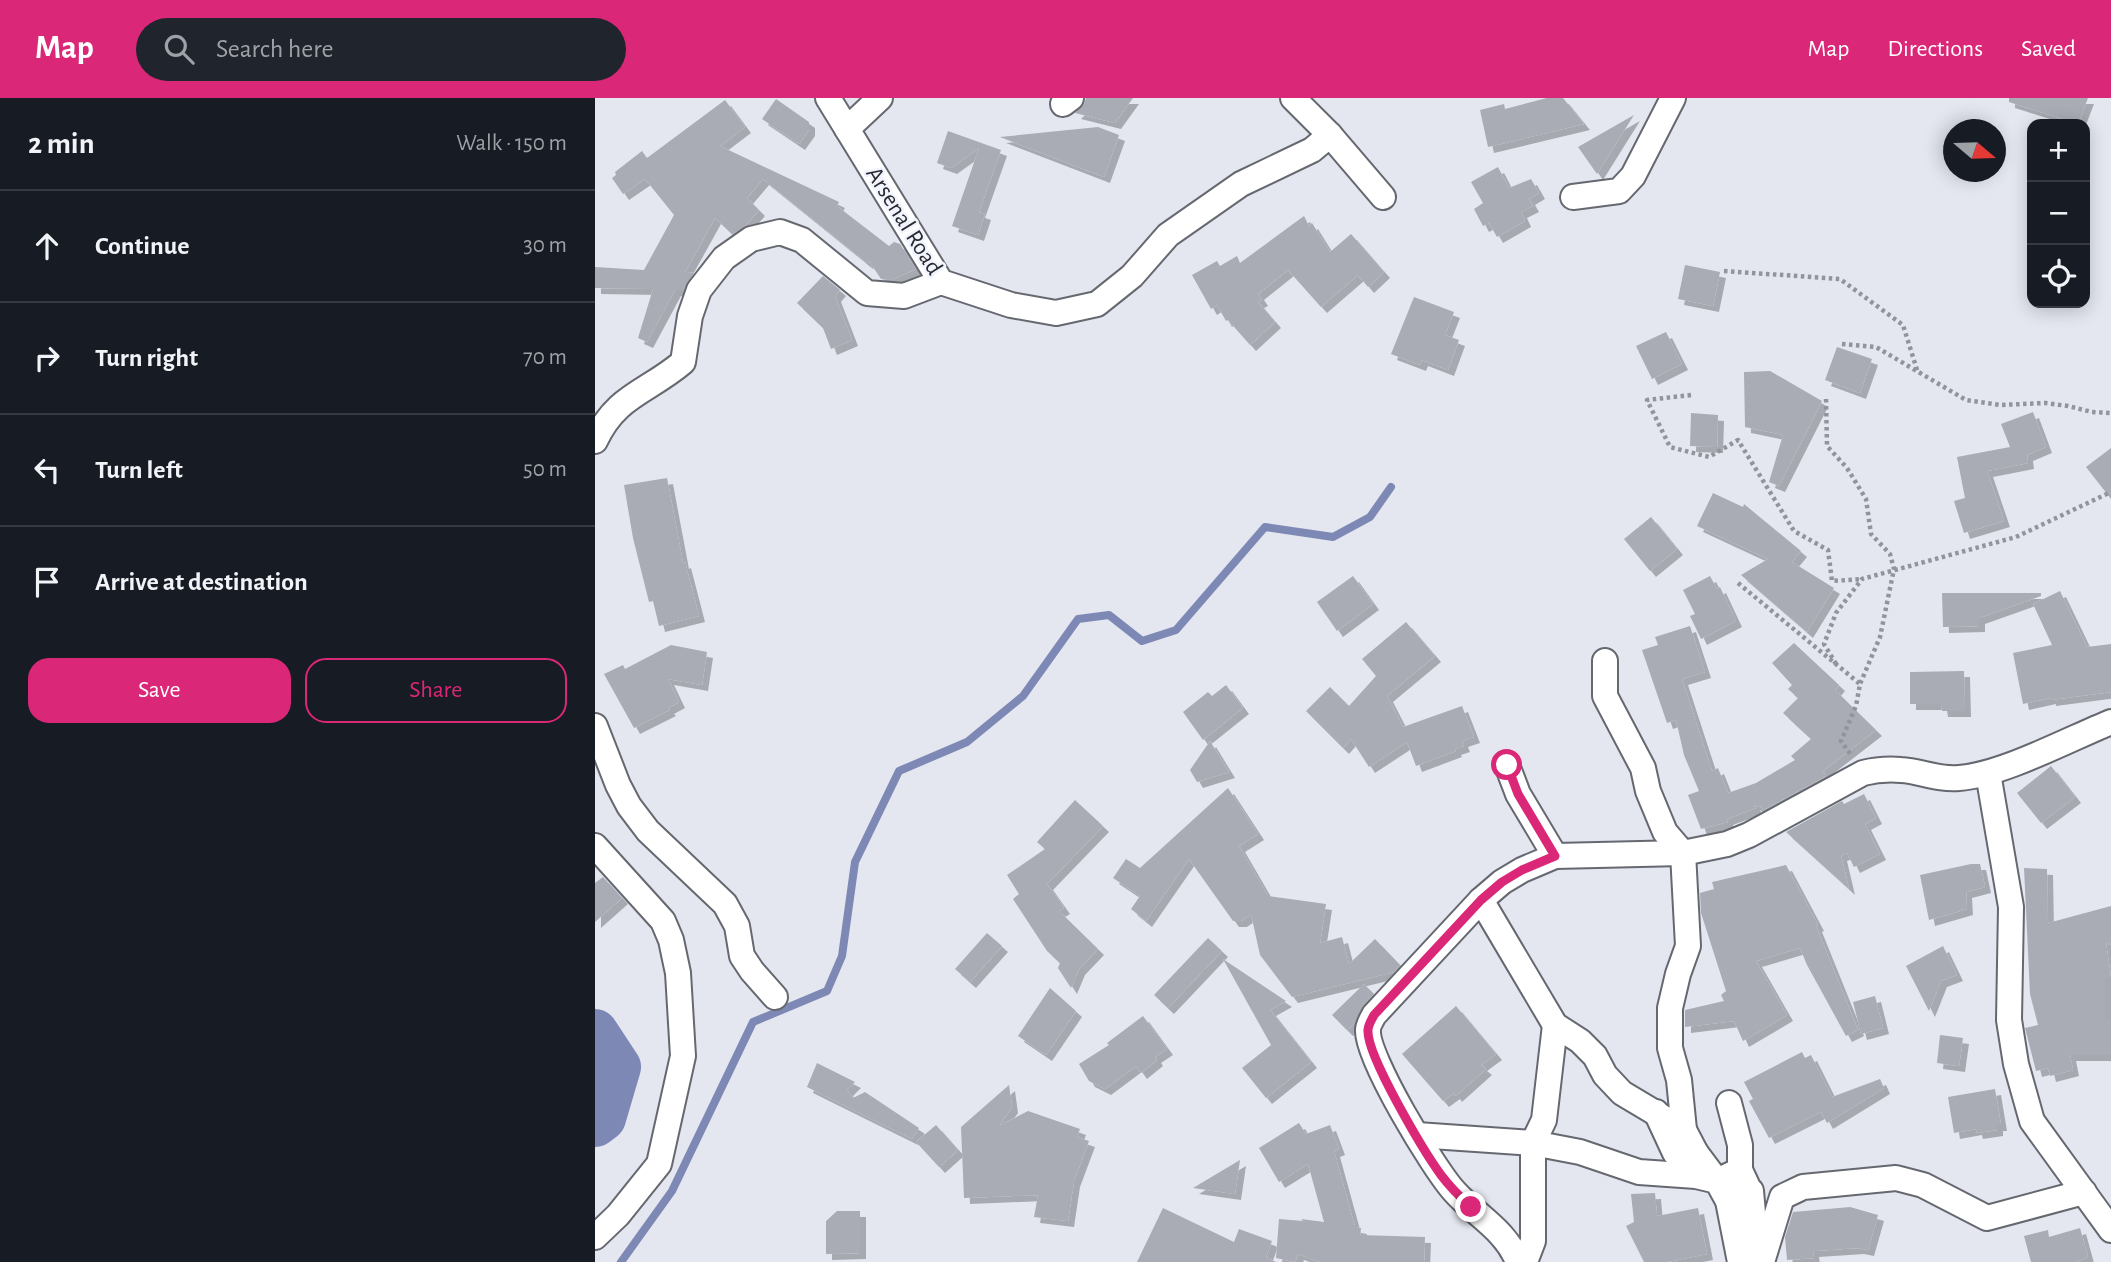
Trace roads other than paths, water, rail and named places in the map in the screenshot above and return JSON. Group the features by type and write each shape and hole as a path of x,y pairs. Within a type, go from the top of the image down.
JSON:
{"street":[{"name":"Arsenal Road","path":"828,98 941,282 1011,305 1056,313 1097,304 1132,276 1168,234 1241,184 1312,150 1330,135"},
{"path":"847,129 880,98"},
{"path":"1293,98 1330,135 1383,197"},
{"path":"1573,197 1619,191 1633,176 1673,98"},
{"path":"595,441 603,423 615,408 683,362 690,317 699,290 724,258 751,239 781,232 802,240 867,293 904,296 941,282"},
{"path":"1605,661 1605,696 1643,768 1648,791 1665,832 1683,853 1688,946 1670,1008 1670,1048 1679,1080 1684,1130 1696,1153 1734,1185"},
{"path":"1518,1262 1501,1233 1456,1194 1443,1178 1386,1080 1368,1029 1374,1015 1481,900 1512,876 1555,856 1683,853 1716,847 1749,835 1863,773 1903,770 1931,777 1959,778 1988,773 2111,722"},
{"path":"595,726 629,806 648,831 725,904 737,926 742,956 775,996"},
{"path":"1507,765 1518,794 1555,856"},
{"path":"1988,773 2011,907 2009,1020 2016,1064 2032,1121 2111,1230"},
{"path":"595,846 663,921 678,973 683,1056 659,1164 618,1215 595,1237"},
{"path":"1481,900 1555,1025 1580,1041 1595,1056 1605,1075 1622,1093 1684,1130"},
{"path":"1525,1262 1533,1241 1533,1143 1544,1120 1555,1025"},
{"path":"1729,1103 1740,1144 1734,1185 1740,1262"},
{"path":"1656,1112 1675,1153 1696,1153"},
{"path":"1417,1135 1533,1143 1580,1152 1640,1172 1696,1176 1734,1185 1751,1192 1760,1262"},
{"path":"1760,1262 1782,1197 1803,1187 1896,1178 1923,1185 1987,1218 2084,1192"}],"waterway":[{"path":"621,1262 672,1191 753,1022 827,991 842,956 855,862 899,771 967,742 1023,696 1078,619 1109,615 1142,641 1176,630 1265,527 1333,537 1370,517 1391,487"},
{"path":"595,1032 618,1067 603,1118 595,1124"}]}
